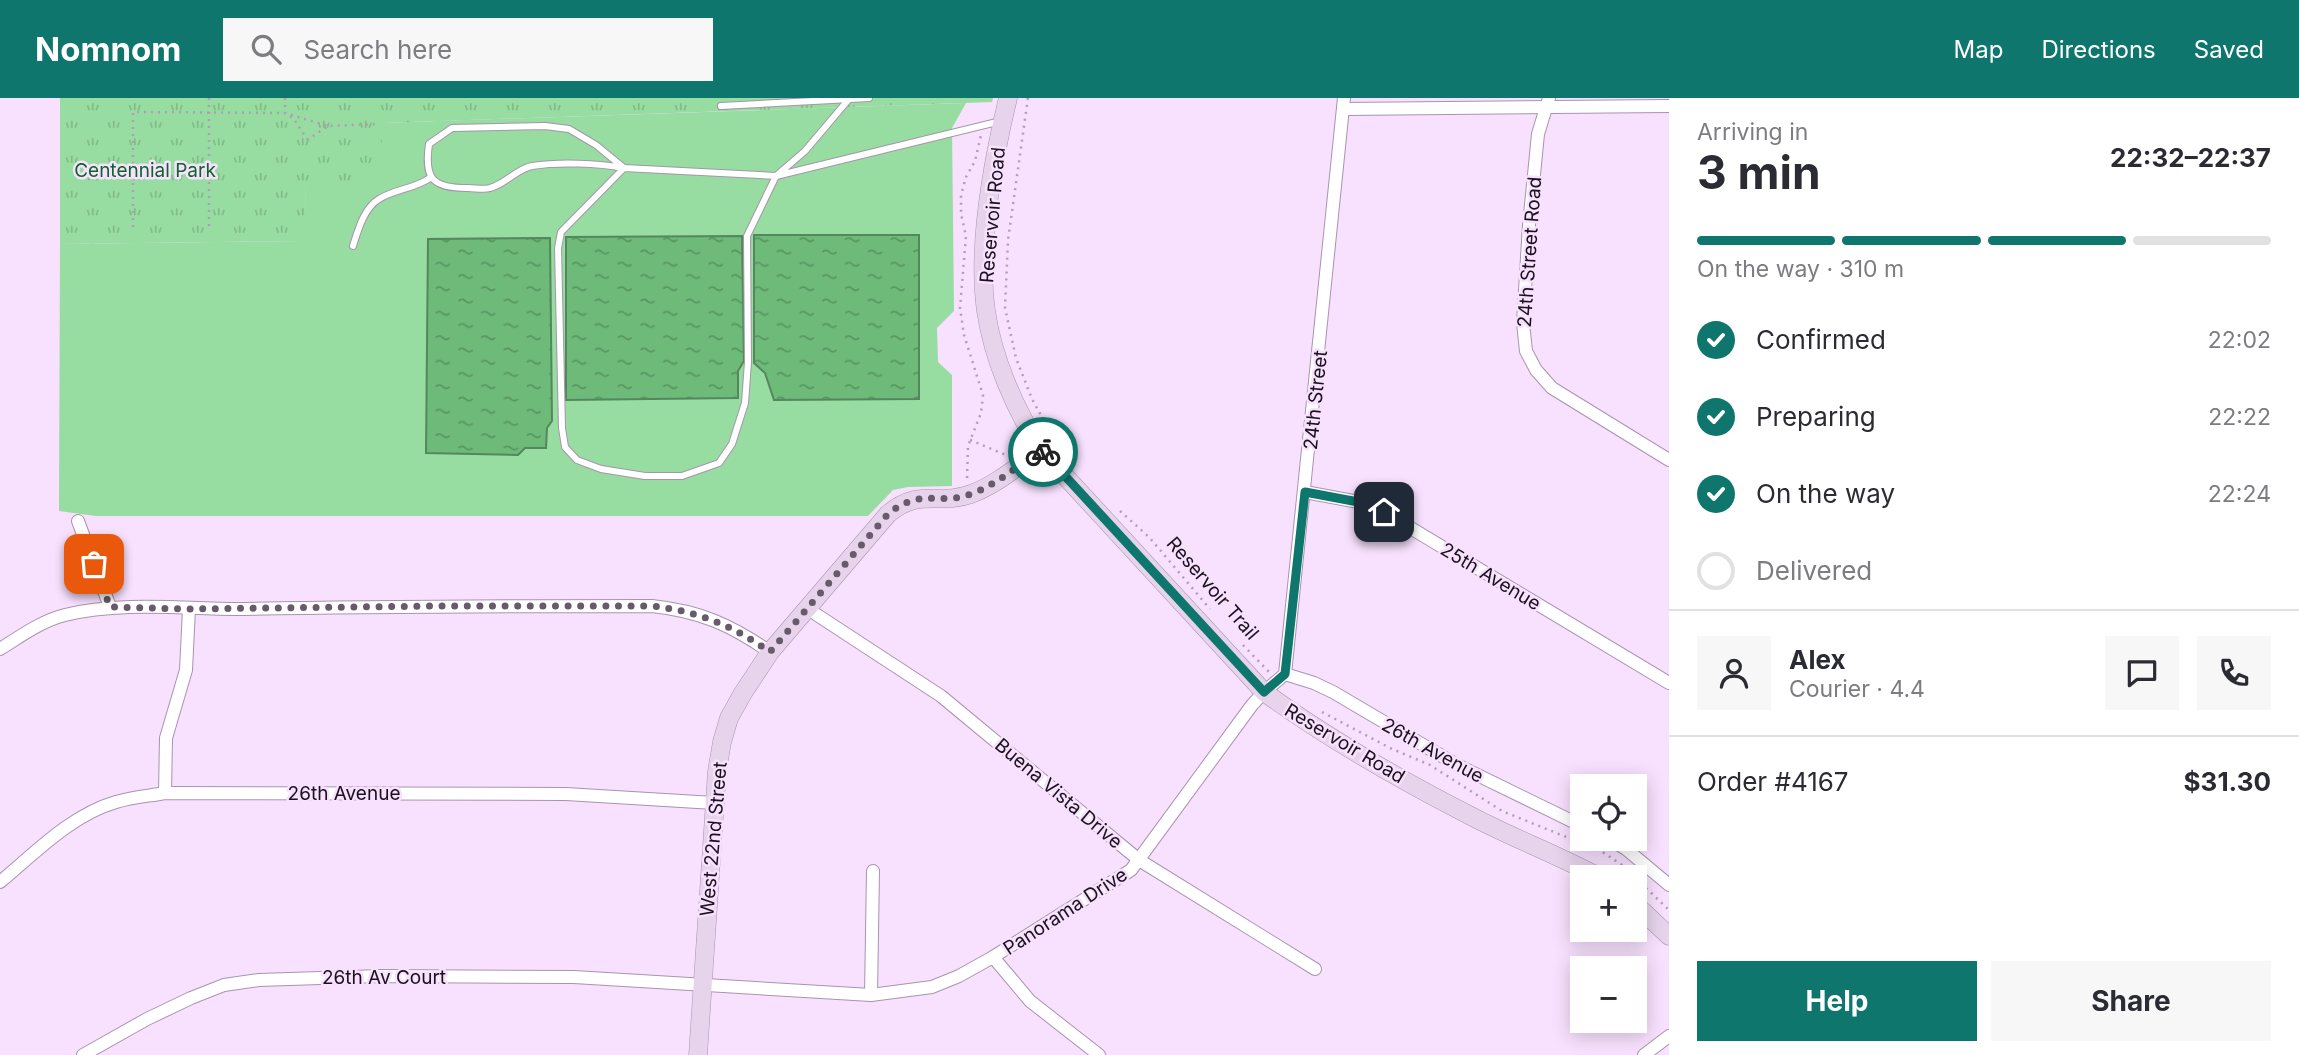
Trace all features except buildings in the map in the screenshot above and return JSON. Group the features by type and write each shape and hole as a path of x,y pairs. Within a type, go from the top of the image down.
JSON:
{"street":[{"name":"Reservoir Road","path":"1008,98 990,195 984,265 986,311 994,345 1011,393 1041,450 1275,682 1293,713 1469,815 1576,865"},
{"path":"1344,103 1548,102 1669,107"},
{"name":"24th Street Road","path":"1548,102 1538,134 1529,225 1522,323 1526,351 1536,370 1552,388 1669,460"},
{"name":"24th Street","path":"1275,682 1305,492 1344,103"},
{"name":"West 22nd Street","path":"698,1055 714,803 722,742 729,718 743,693 770,652 888,514 902,503 915,499 968,495 1041,450"},
{"name":"25th Avenue","path":"1305,492 1369,504 1669,682"},
{"path":"78,521 110,607"},
{"path":"0,649 37,626 55,619 110,607 189,609 653,606 679,609 712,618 770,652"},
{"path":"165,793 166,738 186,670 189,609"},
{"name":"Buena Vista Drive","path":"808,609 941,696 1139,860 1315,969"},
{"name":"26th Avenue","path":"1275,682 1324,687 1457,765 1570,820"},
{"name":"Panorama Drive","path":"702,985 871,995 932,987 993,957 1131,870 1275,682"},
{"name":"26th Avenue","path":"0,882 83,816 116,802 165,793 566,794 714,803"},
{"path":"1628,851 1669,885"},
{"path":"871,995 873,871"},
{"path":"1647,915 1669,936"},
{"path":"993,957 1031,1001 1082,1050 1099,1055"},
{"name":"26th Av Court","path":"83,1055 191,998 224,985 259,980 381,976 575,977 702,985"},
{"path":"1644,1055 1669,1036"}],"lane":[{"path":"721,106 869,98"},
{"path":"624,168 561,232 558,248 562,428 565,447 577,460 601,469 645,476 682,476 719,463 733,444 745,403 748,362 747,236 776,176 805,151 849,99"},
{"path":"624,168 596,145 569,129 545,126 452,128 429,144 426,168 430,178 436,183 453,188 490,188 519,170 532,166 602,164 624,168 776,176 1003,120"},
{"path":"353,246 360,222 378,199 418,186 430,178"}],"path":[{"path":"209,98 209,228"},
{"path":"285,98 285,113"},
{"path":"1028,98 1013,202 1004,308 1016,358 1032,399 1049,430 1082,471"},
{"path":"133,227 133,112 285,113 328,126 377,124"},
{"path":"285,113 293,118 307,140 328,126"},
{"path":"970,440 1008,456 1015,468"},
{"name":"Reservoir Trail","path":"1114,506 1149,537 1212,612"},
{"name":"Reservoir Trail","path":"1238,640 1275,682"},
{"path":"1318,710 1390,748 1430,765 1502,811 1601,851 1622,864 1669,910"}],"green space":[{"name":"Centennial Park","path":"60,98 993,98 992,102 382,123 381,184 306,184 305,241 60,244"},
{"path":"966,103 952,128 954,311 937,328 938,362 952,375 952,486 893,490 868,516 96,516 59,511 60,244 304,241 306,184 381,123","holes":["742,236 744,361 738,371 738,398 566,237","765,373 919,399 774,400","547,428 546,448 525,448"]}],"water":[{"path":"754,235 919,235 919,399 774,400 765,373 754,363"},
{"path":"742,236 744,361 738,371 738,398 566,400 566,237"},
{"path":"550,238 552,421 547,428 546,448 525,448 518,455 426,453 428,239"}],"way so far":[{"path":"94,564 110,607 189,609 653,606 679,609 712,618 770,652 888,514 902,503 915,499 968,495 1041,450 1043,452"}],"route":[{"path":"1043,452 1264,692 1285,674 1305,492 1369,504 1384,512"}]}
